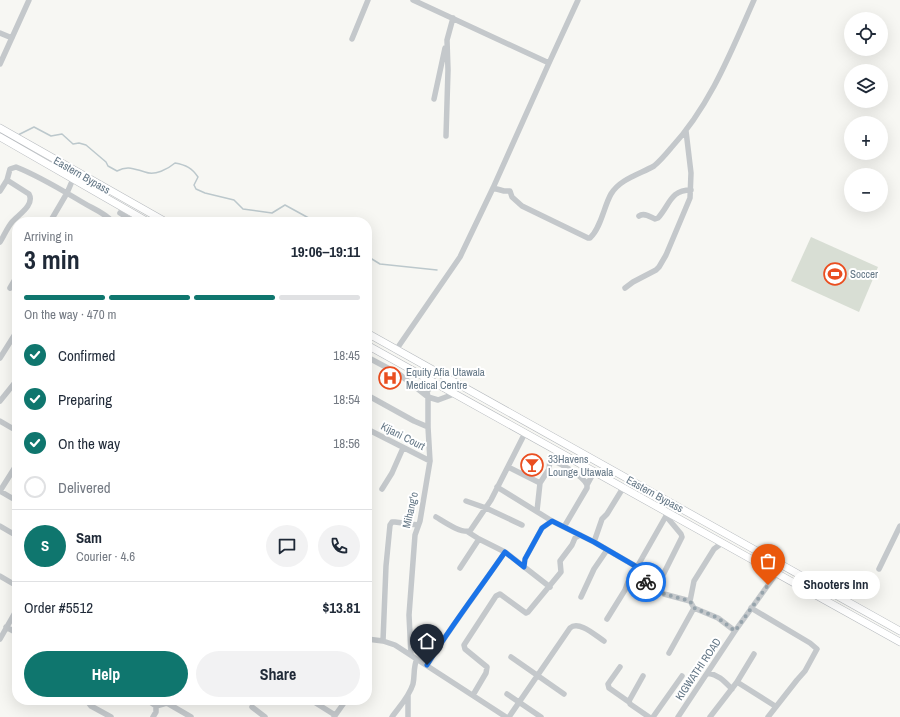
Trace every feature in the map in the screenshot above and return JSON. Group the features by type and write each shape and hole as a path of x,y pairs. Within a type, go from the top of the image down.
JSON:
{"main road":[{"name":"Eastern Bypass","path":"0,128 157,217"},
{"name":"Eastern Bypass","path":"0,137 73,179 121,210 137,217"},
{"name":"Eastern Bypass","path":"372,336 900,631"},
{"name":"Eastern Bypass","path":"372,348 669,515 900,642"}],"street":[{"path":"0,64 29,0"},
{"path":"352,39 368,0"},
{"path":"413,0 548,62"},
{"path":"396,350 460,257 493,188 548,62 578,0"},
{"path":"493,188 510,191 512,197 522,206 590,238 594,234 611,194 622,183 655,165 686,131 698,114 718,79 754,0"},
{"path":"434,99 453,18"},
{"path":"0,33 12,38"},
{"path":"446,136 448,70 447,40"},
{"path":"625,288 659,267 666,255 690,198 690,173 686,131"},
{"path":"1,188 7,180 10,169 16,166 108,217"},
{"path":"53,217 67,193 73,179"},
{"path":"7,180 29,194 30,197 30,201 23,212 18,217"},
{"path":"639,216 641,214 655,219 658,218 672,198 680,190 691,190"},
{"path":"117,217 121,210 129,217"},
{"path":"0,242 12,222"},
{"path":"0,358 12,339"},
{"path":"372,360 399,374 428,397 438,400 454,394"},
{"path":"399,374 404,366"},
{"name":"Mihang'o","path":"411,655 409,614 415,535 430,461 428,392 433,382"},
{"path":"0,401 12,386"},
{"path":"372,398 428,427"},
{"path":"0,421 12,428"},
{"name":"Kijani Court","path":"372,431 430,461"},
{"path":"468,532 486,508 525,433"},
{"path":"382,489 392,473 403,448"},
{"path":"536,510 540,482 549,469 550,459 584,480 587,485"},
{"path":"508,466 540,482"},
{"path":"564,527 587,488 587,485 594,472"},
{"path":"12,475 0,491 12,498"},
{"path":"497,487 552,521 594,542 637,567"},
{"path":"594,542 602,519 617,500 623,488"},
{"path":"466,501 486,508 522,525"},
{"path":"636,578 637,567 669,515 682,537 656,587"},
{"path":"436,517 451,526 468,532 505,552 550,587"},
{"path":"524,567 525,559 542,528 552,521"},
{"path":"383,641 386,566 390,525 392,522 418,525"},
{"path":"0,526 12,533"},
{"path":"879,569 900,526"},
{"path":"473,695 486,673 487,667 465,649 464,645 496,596 500,594 526,613 528,612 562,572 560,561 572,545 575,538 580,535"},
{"path":"460,568 479,539"},
{"path":"722,543 714,549 694,581 690,601 694,608 718,618 735,631"},
{"path":"581,598 594,569 607,550"},
{"path":"427,665 448,632 505,552"},
{"name":"KIGWATHI ROAD","path":"678,717 735,631 776,574"},
{"path":"0,576 12,583"},
{"path":"607,619 625,590 631,577 656,587 664,594 690,601"},
{"path":"669,653 694,608"},
{"path":"751,608 810,643 817,649 805,671 775,706 768,717"},
{"path":"0,639 12,617"},
{"path":"509,717 573,625 583,628 604,641"},
{"path":"6,627 12,630"},
{"path":"372,640 395,645 506,717"},
{"path":"710,717 737,682 754,654"},
{"path":"511,657 564,694"},
{"path":"392,717 408,695 413,684 414,664 417,658"},
{"path":"620,667 608,684 609,688 649,717"},
{"path":"708,673 716,674 722,678 732,689"},
{"path":"629,702 629,699 643,676"},
{"path":"653,717 682,676"},
{"path":"737,682 775,706"},
{"path":"507,694 541,717"},
{"path":"408,695 408,717"},
{"path":"90,705 111,717"},
{"path":"153,717 156,712 156,706 160,705"},
{"path":"170,705 191,717"},
{"path":"318,705 334,716 342,705"},
{"path":"252,707 265,717"}],"shaded area":[{"name":"Soccer","path":"811,237 878,267 859,312 791,281"}],"waterway":[{"path":"18,135 34,127 51,136 62,134 73,144 79,143 86,145 106,162 108,166 117,171 128,168 153,173 165,170 175,163 188,167 196,174 198,177 194,185 196,189 205,193 234,200 243,209 272,213 285,205 307,217"},
{"path":"372,259 380,264 437,270"}],"way so far":[{"path":"646,582 656,587 664,594 690,601 694,608 718,618 735,631 768,585"}],"place":[{"name":"Soccer","path":"835,274"},
{"name":"Equity Afia Utawala Medical Centre","path":"390,378"},
{"name":"33Havens Lounge Utawala","path":"532,465"},
{"name":"Shooters Inn","path":"768,585"}],"route":[{"path":"427,665 448,632 505,552 524,567 528,551 542,528 552,521 594,542 637,567 636,578 646,582"}]}
